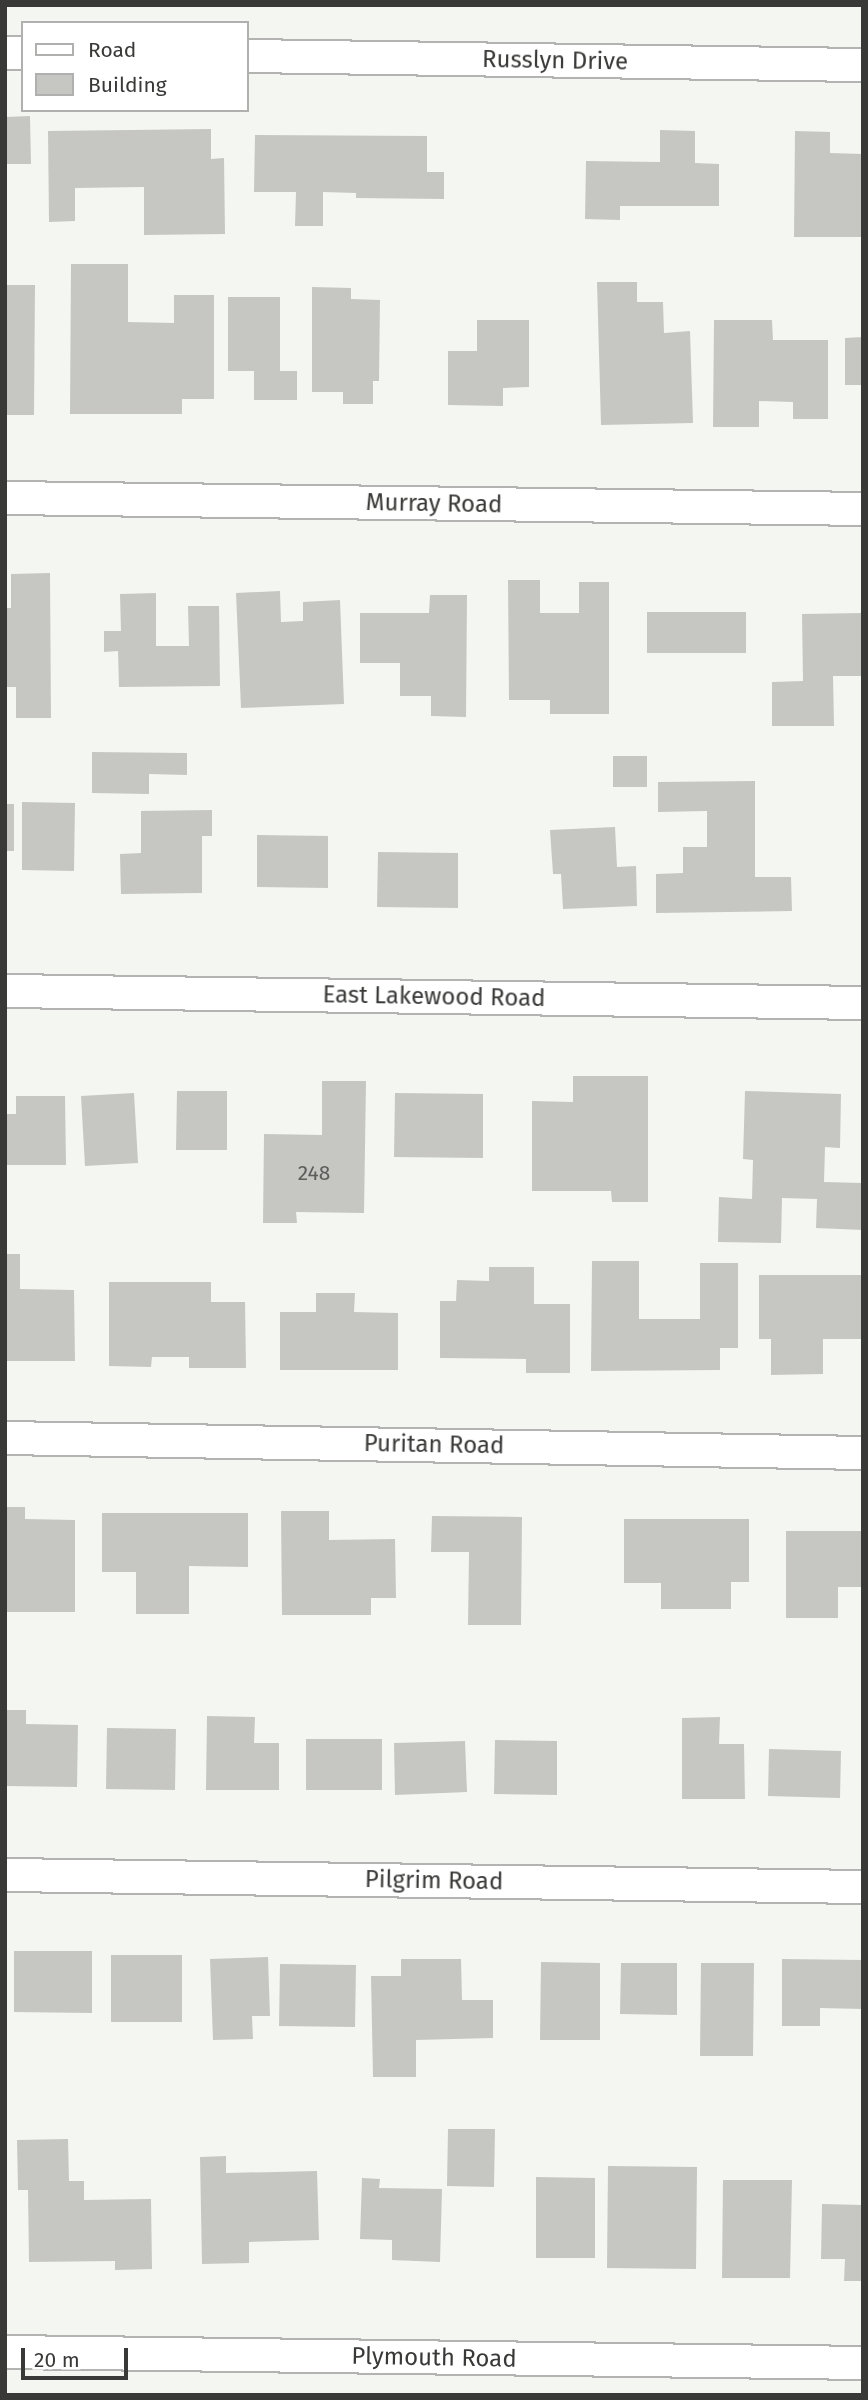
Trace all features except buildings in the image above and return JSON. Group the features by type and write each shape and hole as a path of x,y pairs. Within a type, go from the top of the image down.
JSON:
{"street":[{"name":"Russlyn Drive","path":"248,56 863,65"},
{"name":"Murray Road","path":"5,498 863,509"},
{"name":"East Lakewood Road","path":"5,991 863,1003"},
{"name":"Puritan Road","path":"5,1438 863,1453"},
{"name":"Pilgrim Road","path":"5,1875 863,1887"},
{"name":"Plymouth Road","path":"5,2352 863,2363"}]}
